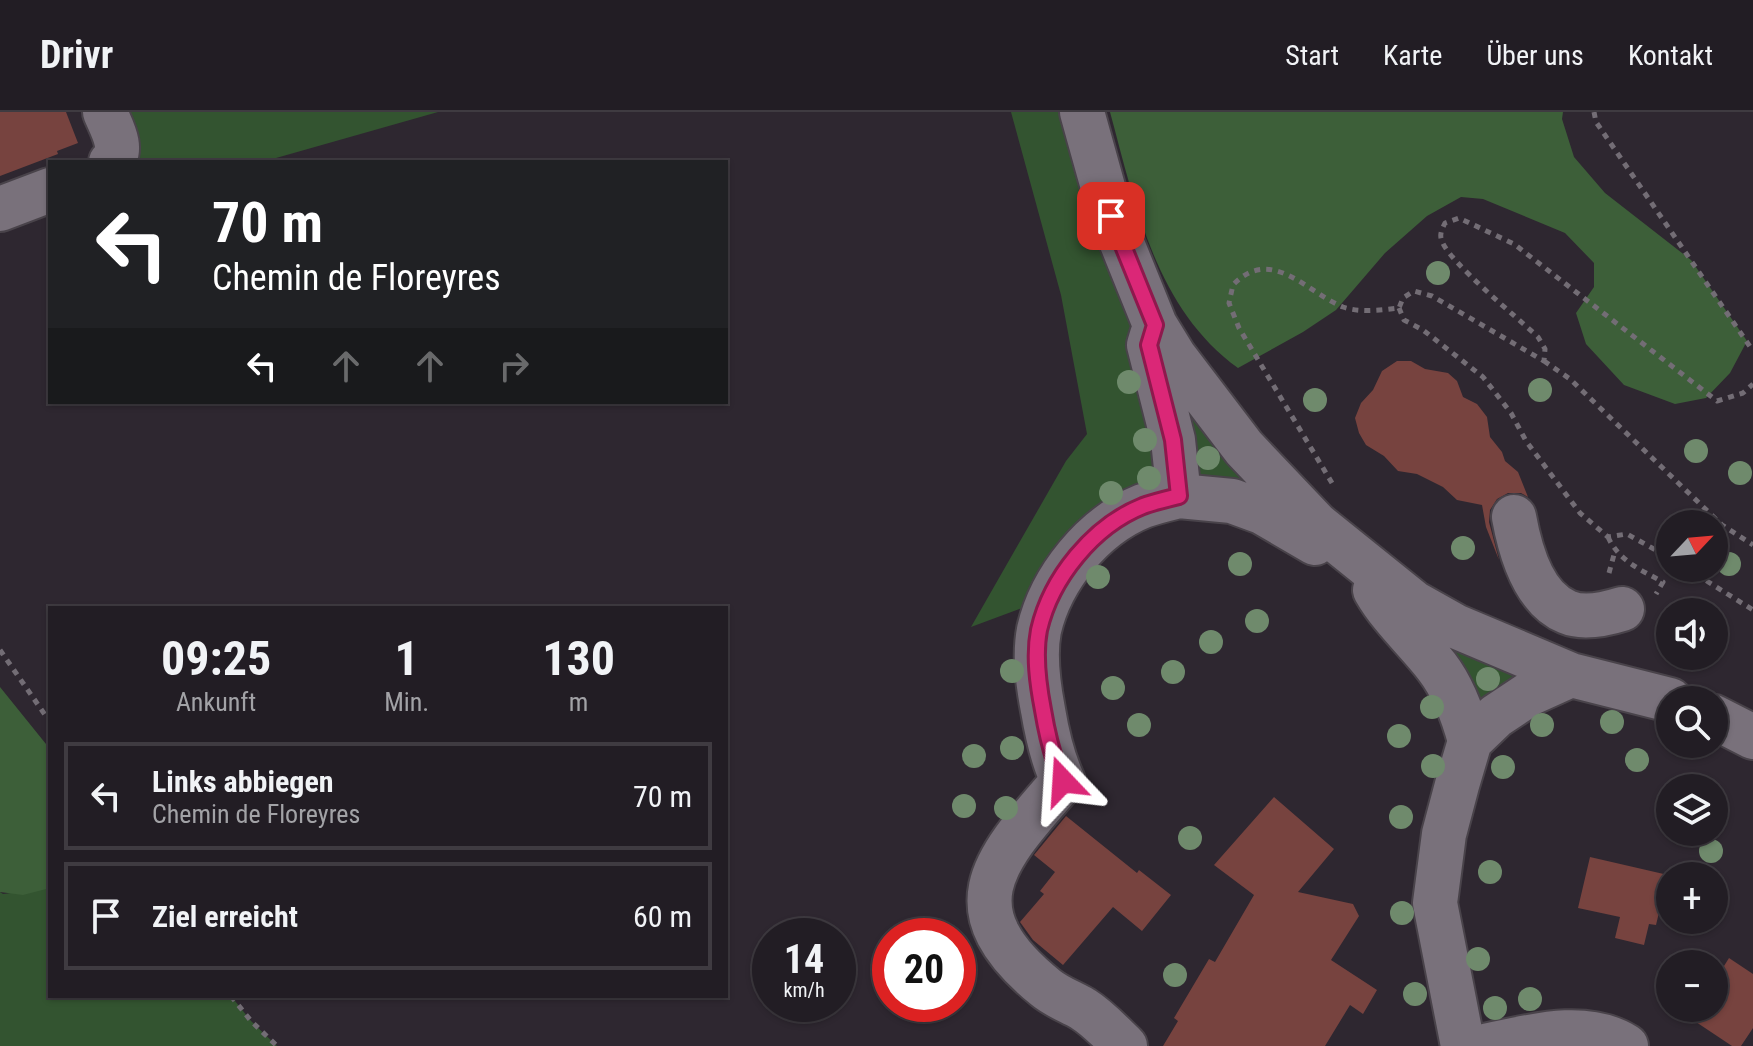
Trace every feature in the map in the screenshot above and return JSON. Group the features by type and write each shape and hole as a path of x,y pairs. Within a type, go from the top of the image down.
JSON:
{"street":[{"path":"105,112 118,145 114,160"},
{"path":"1082,112 1111,216 1155,325 1174,356 1244,448 1316,524 1414,603 1455,626 1571,675 1656,696"},
{"path":"0,209 48,191"},
{"path":"1155,325 1149,345 1173,440 1179,496"},
{"path":"1125,1046 1085,1010 1047,988 1000,942 992,926 988,896 992,880 1012,840 1063,781 1047,732 1037,663 1039,631 1050,597 1066,570 1094,539 1113,523 1142,507 1179,496 1232,501 1262,512 1310,541 1357,559 1382,602 1440,670 1454,694 1470,741"},
{"path":"1514,517 1530,572 1546,598 1568,613 1601,615 1622,609"},
{"path":"1463,1046 1435,903 1444,834 1470,741 1496,716 1529,694 1571,675"},
{"path":"1728,724 1753,737"},
{"path":"1485,1046 1554,1032 1585,1034 1618,1041 1626,1046"}],"path":[{"path":"1594,112 1596,122 1753,351"},
{"path":"1544,361 1545,349 1538,337 1461,266 1442,242 1441,232 1445,223 1459,218 1514,244 1717,401 1743,393 1753,384"},
{"path":"1336,488 1239,328 1229,303 1233,285 1254,269 1267,268 1288,275 1345,308 1399,308"},
{"path":"1652,576 1615,551 1608,537 1580,513 1483,377 1423,330 1404,320 1399,308 1403,298 1414,291 1432,296 1570,379 1722,525 1753,545"},
{"path":"1608,537 1627,534 1656,550"},
{"path":"1708,582 1753,610"},
{"path":"0,650 48,719"},
{"path":"233,998 277,1046"}],"green space":[{"path":"105,112 438,112 269,160 121,160"},
{"path":"1011,112 1073,112 1134,321 1165,478 1041,601 971,627 1066,461 1087,434 1061,295"},
{"path":"1110,112 1563,112 1562,119 1574,157 1605,193 1691,260 1747,341 1730,373 1706,398 1675,404 1624,385 1586,344 1576,313 1594,287 1594,263 1565,233 1483,199 1461,197 1427,216 1385,253 1336,310 1238,368 1210,344 1187,316 1168,285 1140,218"},
{"path":"1176,374 1264,489 1192,484"},
{"path":"1393,601 1516,674 1517,678 1480,716"},
{"path":"0,687 48,747 48,889 23,895 0,892"},
{"path":"48,888 48,998 233,998 277,1046 0,1046 0,892"}],"building":[{"path":"0,112 66,112 78,143 0,176"},
{"path":"1397,361 1411,361 1425,369 1448,373 1457,381 1463,397 1477,404 1487,417 1490,437 1505,461 1518,472 1528,497 1521,493 1508,493 1497,499 1490,510 1489,522 1499,560 1486,527 1482,505 1457,500 1443,487 1417,474 1398,471 1384,456 1366,445 1359,433 1355,418 1361,403 1373,390 1382,371"},
{"path":"1274,797 1334,849 1298,892 1353,904 1359,916 1331,960 1377,990 1363,1014 1350,1005 1325,1046 1163,1046 1178,1021 1174,1018 1209,959 1215,962 1254,895 1214,865"},
{"path":"1066,816 1137,873 1139,870 1171,895 1142,931 1113,907 1063,965 1033,940 1020,922 1044,894 1040,891 1055,872 1034,855"},
{"path":"1590,857 1656,872 1656,925 1649,924 1644,945 1615,938 1620,917 1578,908"},
{"path":"1728,960 1753,974 1753,1028 1741,1046 1732,1046 1696,1022 1728,1022"}],"route":[{"path":"1063,781 1056,766 1039,692 1039,631 1050,597 1066,570 1113,523 1142,507 1179,496 1173,440 1149,345 1155,325 1111,216"}]}
